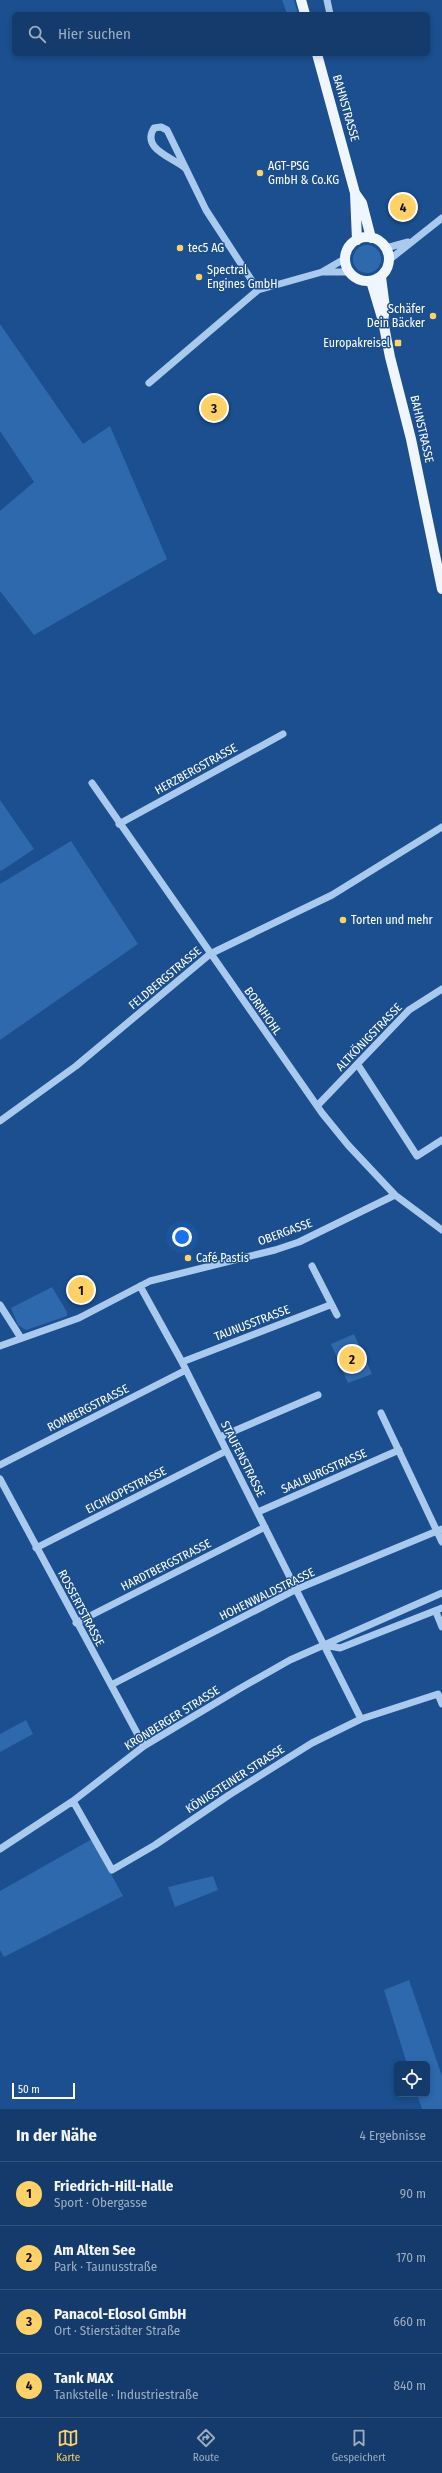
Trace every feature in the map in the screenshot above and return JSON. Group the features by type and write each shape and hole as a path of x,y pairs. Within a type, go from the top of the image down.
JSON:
{"main road":[{"path":"301,0 304,12"},
{"name":"BAHNSTRASSE","path":"318,56 356,193 357,240"},
{"name":"BAHNSTRASSE","path":"356,193 362,203 371,238"},
{"path":"371,238 377,240 386,248 389,260 388,266 381,277 371,281 362,281 350,272 346,258 349,248 357,240 371,238"},
{"name":"BAHNSTRASSE","path":"381,277 385,308 384,321"},
{"name":"BAHNSTRASSE","path":"371,281 384,321 390,357 411,439 442,589"}],"street":[{"path":"327,0 330,12"},
{"path":"185,168 174,159 154,149 150,142 150,135 154,128 160,127 167,130 206,210 258,290"},
{"path":"389,260 400,253 408,242 442,218"},
{"path":"386,248 408,242"},
{"path":"149,383 258,290 322,272 346,258"},
{"path":"322,272 350,272"},
{"name":"HERZBERGSTRASSE","path":"119,824 283,734"},
{"name":"BORNHOHL","path":"92,783 119,824 317,1106 348,1145 395,1195 442,1230"},
{"name":"FELDBERGSTRASSE","path":"0,1120 76,1066 210,954 332,895 442,827"},
{"name":"ALTKÖNIGSTRASSE","path":"317,1106 358,1065 409,1010 442,989"},
{"path":"358,1065 417,1156 442,1140"},
{"name":"OBERGASSE","path":"0,1346 79,1318 140,1286 162,1277 293,1244 395,1195"},
{"path":"312,1266 330,1305 337,1315"},
{"name":"STAUFENSTRASSE","path":"140,1286 182,1362 324,1645"},
{"path":"0,1305 21,1338"},
{"name":"TAUNUSSTRASSE","path":"182,1362 330,1305"},
{"name":"ROMBERGSTRASSE","path":"0,1465 186,1370"},
{"path":"220,1437 318,1396"},
{"path":"381,1413 440,1530 442,1542"},
{"name":"SAALBURGSTRASSE","path":"258,1512 399,1450"},
{"name":"EICHKOPFSTRASSE","path":"36,1548 226,1451"},
{"name":"ROSSERTSTRASSE","path":"0,1479 76,1623 144,1746"},
{"name":"HARDTBERGSTRASSE","path":"76,1623 265,1527"},
{"name":"HOHENWALDSTRASSE","path":"111,1685 297,1589 440,1530"},
{"name":"KRONBERGER STRASSE","path":"0,1849 73,1801 144,1746 290,1660 442,1593"},
{"name":"KRONBERGER STRASSE","path":"324,1645 340,1648 439,1610 442,1627"},
{"path":"324,1645 361,1719"},
{"name":"KÖNIGSTEINER STRASSE","path":"73,1801 112,1870 155,1845 229,1795 312,1742 361,1719 438,1694 442,1704"}],"shaded area":[{"path":"282,0 294,0 297,12 286,12"},
{"path":"367,245 377,249 381,259 377,269 367,273 357,269 353,259 357,249"},
{"path":"0,324 83,444 110,426 167,559 34,635 0,591 0,511 34,482 0,431"},
{"path":"0,800 34,849 1,871 0,870"},
{"path":"71,841 138,944 0,1040 0,884"},
{"path":"52,1287 67,1312 67,1316 26,1330 18,1325 11,1308"},
{"path":"354,1334 372,1374 348,1383 331,1344"},
{"path":"26,1720 33,1734 0,1752 0,1734"},
{"path":"92,1839 123,1896 4,1957 0,1950 0,1891"},
{"path":"213,1876 218,1890 175,1907 168,1887"},
{"path":"409,1980 442,2076 442,2109 422,2109 418,2097 430,2097 430,2061 406,2061 384,1990"}],"place":[{"name":"AGT-PSG GmbH & Co.KG","path":"260,173"},
{"name":"Tank MAX","path":"403,207"},
{"name":"tec5 AG","path":"180,248"},
{"name":"Spectral Engines GmbH","path":"199,277"},
{"name":"Schäfer Dein Bäcker","path":"433,316"},
{"name":"Europakreisel","path":"398,343"},
{"name":"Panacol-Elosol GmbH","path":"214,408"},
{"name":"Torten und mehr","path":"343,920"},
{"name":"Café Pastis","path":"188,1258"},
{"name":"Friedrich-Hill-Halle","path":"81,1290"},
{"name":"Am Alten See","path":"352,1359"}]}
